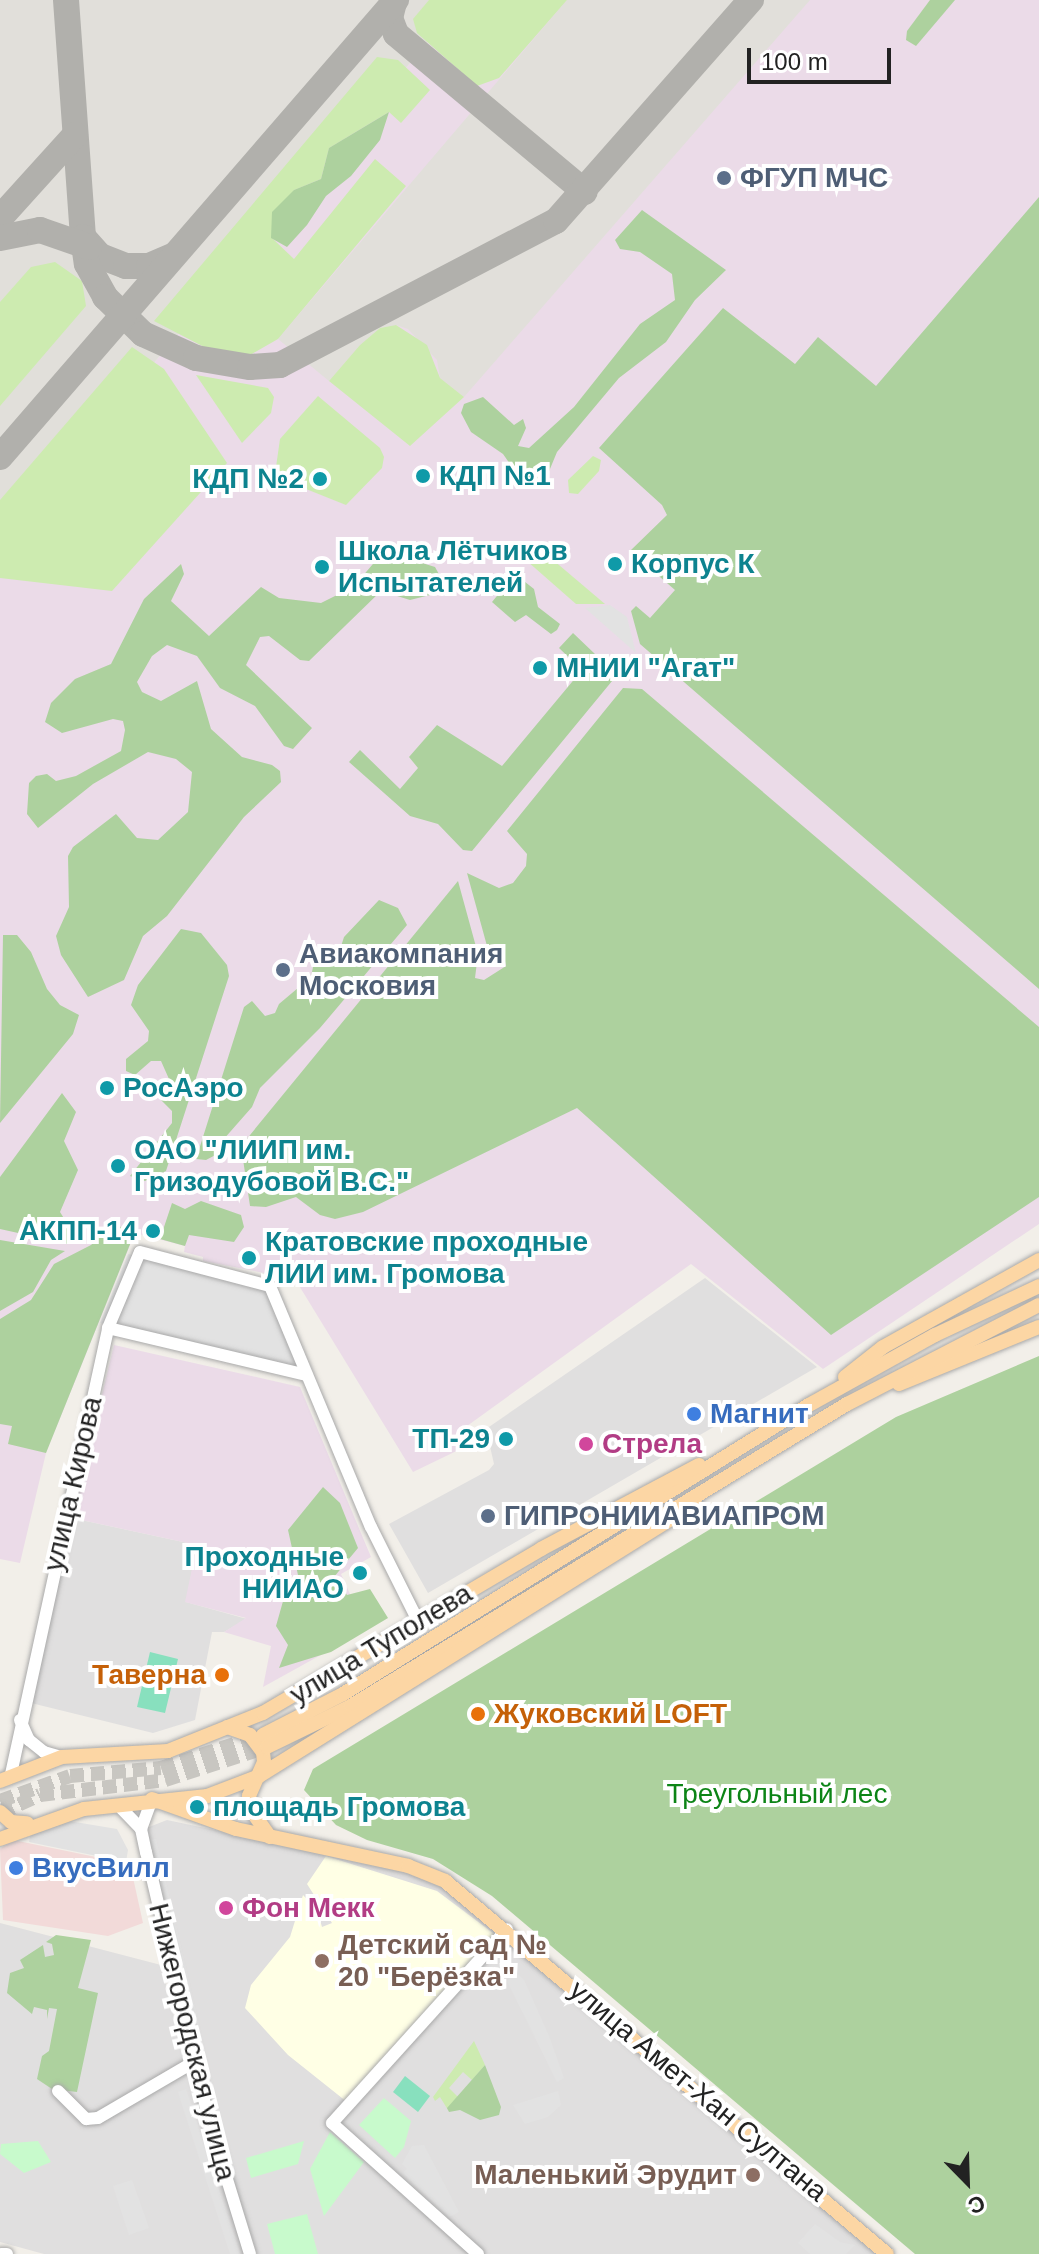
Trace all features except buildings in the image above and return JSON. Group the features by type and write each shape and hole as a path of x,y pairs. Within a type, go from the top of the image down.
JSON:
{"main road":[{"name":"улица Туполева","path":"809,1405 883,1347 1039,1260"},
{"name":"улица Туполева","path":"1039,1286 935,1335 809,1405 265,1741 351,1706 847,1404 1039,1305"},
{"name":"улица Туполева","path":"847,1404 1039,1327"},
{"name":"улица Туполева","path":"5,1778 62,1757 168,1751 227,1727 308,1689 418,1621 658,1482 744,1446"},
{"name":"улица Туполева","path":"113,1807 152,1799 207,1796 259,1776 673,1521 753,1460"},
{"path":"227,1727 242,1730 258,1742 264,1762 249,1796 251,1810 271,1837"},
{"name":"улица Амет-Хан Султана","path":"152,1799 271,1837 408,1866 445,1881 507,1929 887,2254"},
{"path":"0,1839 39,1821 84,1809 113,1807"},
{"path":"0,1812 11,1822 39,1821"}],"street":[{"name":"улица Кирова","path":"5,1778 108,1328 140,1252 270,1286 307,1375"},
{"path":"108,1328 307,1375 418,1621"},
{"path":"20,1720 29,1740 44,1752 62,1757"},
{"path":"113,1807 141,1829 152,1799"},
{"name":"Нижегородская улица","path":"141,1829 194,2062 250,2254"},
{"path":"478,2254 332,2123 507,1929"},
{"path":"58,2091 86,2119 98,2118 194,2062"}],"shaded area":[{"path":"0,0 464,0 0,543"},
{"path":"464,0 1039,0 1039,1224 823,1369 691,1264 467,1426 471,1444 413,1472 295,1279 203,1261 203,1257 184,1252 185,1246 135,1233 46,1453 20,1563 0,1559 0,543"},
{"path":"567,0 810,0 464,397 440,378 437,360 408,329 396,325 380,328 360,345 329,381 278,339"},
{"path":"610,605 627,617 636,653 585,608"},
{"path":"128,1254 268,1287 303,1370 100,1323"},
{"path":"705,1278 817,1367 428,1593 389,1524 489,1470 494,1464 486,1429"},
{"path":"114,1345 300,1387 371,1557 341,1574 366,1630 263,1687 271,1646 224,1632 246,1618 185,1602 197,1545 72,1518"},
{"path":"72,1518 197,1545 186,1602 247,1619 224,1632 212,1632 195,1720 153,1733 31,1703"},
{"path":"167,1820 382,1865 447,1887 882,2254 257,2254 200,2074 144,1829"},
{"path":"69,1821 117,1829 128,1850 126,1862 29,1842 31,1831"},
{"path":"156,1839 202,2038 194,2040 149,1840"},
{"path":"13,1840 130,1864 143,1923 108,1936 3,1920 0,1849"},
{"path":"326,1856 437,1891 497,1936 347,2102 288,2055 245,2008 251,1985 290,1937 303,1895 317,1910 322,1927 332,1923 307,1884"},
{"path":"0,1923 161,1965 189,2076 246,2254 44,2254 0,2242"},
{"path":"516,1972 524,1980 549,2036 564,2078 557,2082 507,1981"},
{"path":"186,2089 240,2254 230,2254 178,2092"},
{"path":"558,2091 561,2105 548,2117 525,2124 513,2105"},
{"path":"424,2145 459,2212 449,2217 403,2173 407,2169 402,2164 412,2146"},
{"path":"132,2180 149,2228 129,2235 113,2186"},
{"path":"815,2224 840,2242 855,2245 846,2254 810,2254 798,2243"}],"green space":[{"path":"429,0 567,0 499,78 477,86 417,33 413,19"},
{"path":"930,0 955,0 916,46 906,40 907,31"},
{"path":"377,57 398,60 430,90 401,123 389,112 329,148 321,179 294,190 272,238 294,259 375,159 406,186 278,339 250,355 206,348 154,321"},
{"path":"389,112 380,140 351,176 326,196 307,225 287,247 271,238 272,212 294,190 321,179 329,148"},
{"path":"1039,197 1039,989 640,644 631,611 636,606 650,618 675,590 630,551 667,515 662,505 599,448 723,308 795,364 818,337 876,386"},
{"path":"642,210 726,270 695,300 666,342 619,378 557,452 545,481 526,487 503,454 471,432 461,413 464,404 483,397 514,425 523,419 526,428 518,446 529,448 574,407 640,324 675,300 672,274 640,252 620,249 615,240"},
{"path":"55,262 82,281 86,306 0,406 0,302 31,267"},
{"path":"396,325 427,345 440,378 464,397 410,446 329,381 360,345 380,328"},
{"path":"132,347 164,369 227,463 112,591 0,578 0,500"},
{"path":"196,375 268,388 274,397 271,413 242,443"},
{"path":"318,396 380,448 384,457 382,468 346,505 291,483 276,467 280,439"},
{"path":"593,456 601,460 599,471 578,494 569,493 568,480"},
{"path":"384,551 435,567 445,585 438,593 410,600 381,591 309,661 300,660 269,636 260,637 246,665 312,728 293,749 284,746 255,706 220,688 197,656 167,645 152,656 137,682 142,692 161,701 197,681 211,729 242,757 272,765 280,771 281,782 244,817 167,916 143,936 124,980 88,997 61,955 56,936 69,907 68,856 73,847 116,814 137,838 158,840 188,812 192,772 176,759 148,752 93,784 38,828 27,814 29,783 36,776 47,774 56,781 76,776 121,751 125,730 123,721 113,719 62,733 45,722 51,703 75,679 111,664 144,599 181,564 184,574 171,601 209,636 261,587 279,598 321,603 339,594 351,577 361,578"},
{"path":"534,554 546,554 605,604 576,604 527,561"},
{"path":"515,574 534,589 538,607 560,624 557,630 551,634 526,615 515,622 492,602"},
{"path":"573,633 617,675 472,851 463,850 438,824 410,816 349,762 360,750 400,789 418,768 409,757 437,725 502,766 582,670 559,648"},
{"path":"623,688 642,689 1039,1027 1039,1197 831,1335 577,1108 363,1212 335,1219 320,1215 296,1197 266,1207 250,1206 241,1146 458,881 478,954 475,978 484,980 506,966 503,951 487,946 467,873 499,888 513,883 526,866 527,854 507,831"},
{"path":"379,900 398,908 407,925 320,1028 260,1088 252,1107 223,1140 223,1151 206,1160 196,1159 244,1007 252,1001 265,1016 275,1013 279,1004 311,977 313,967 335,965 344,937"},
{"path":"181,929 201,933 227,965 229,976 166,1171 145,1181 130,1176 172,1123 172,1111 158,1097 169,1079 161,1061 151,1061 135,1075 126,1071 126,1059 148,1041 149,1031 131,1005 138,985"},
{"path":"3,935 17,935 31,952 47,989 60,1005 79,1015 73,1034 0,1123"},
{"path":"62,1093 76,1112 64,1141 78,1170 60,1212 75,1236 68,1244 0,1229 0,1177"},
{"path":"201,1201 241,1215 244,1227 234,1242 189,1235 185,1246 160,1239 172,1203 185,1209"},
{"path":"113,1224 135,1232 46,1453 8,1444 12,1426 0,1424 0,1319 31,1300 54,1264 91,1245"},
{"path":"0,1240 65,1251 51,1260 33,1292 0,1311"},
{"name":"Треугольный лес","path":"1039,1356 1039,2254 915,2254 492,1896 433,1859 367,1840 336,1825 304,1790 313,1769 896,1417"},
{"path":"323,1487 340,1503 358,1548 334,1577 347,1595 370,1589 388,1618 331,1652 279,1668 288,1645 276,1626 289,1580 298,1575 288,1530"},
{"path":"150,1652 178,1659 165,1713 137,1707"},
{"path":"56,1935 91,1940 78,1988 98,1993 77,2092 52,2089 37,2079 42,2056 49,2051 57,2009 49,2008 47,2019 47,2010 34,2007 32,2014 7,1993 10,1973 24,1968 20,1960 43,1945 45,1957 54,1955 52,1944 46,1942"},
{"path":"474,2041 485,2065 472,2080 463,2072 449,2088 458,2097 448,2110 440,2097 435,2101 433,2097"},
{"path":"485,2065 501,2107 499,2115 480,2120 460,2110 449,2112 447,2108"},
{"path":"405,2076 430,2096 418,2112 393,2092"},
{"path":"384,2098 411,2121 404,2147 395,2158 359,2125"},
{"path":"330,2132 364,2162 324,2216 310,2169"},
{"path":"38,2141 51,2162 24,2173 0,2154 1,2144"},
{"path":"304,2141 298,2164 251,2178 246,2158"},
{"path":"307,2214 318,2254 275,2254 267,2224"}],"taxiway":[{"path":"66,0 83,237 100,256 126,266 149,266 173,256"},
{"path":"0,457 396,0"},
{"path":"83,237 87,264 105,297 143,334 196,358 250,367 280,365 556,221 751,0"},
{"path":"394,2 390,18 396,34 585,192"},
{"path":"0,218 75,135"},
{"path":"0,238 40,230 89,247"}],"tunnel":[{"path":"0,1801 70,1776 161,1768 262,1735"},
{"path":"0,1813 40,1795 165,1780 267,1747"}],"place":[{"name":"ФГУП МЧС","path":"724,178"},
{"name":"КДП №1","path":"423,476"},
{"name":"КДП №2","path":"320,479"},
{"name":"Корпус К","path":"615,564"},
{"name":"Школа Лётчиков Испытателей","path":"322,567"},
{"name":"МНИИ \"Агат\"","path":"540,668"},
{"name":"Авиакомпания Московия","path":"283,970"},
{"name":"РосАэро","path":"107,1088"},
{"name":"ОАО \"ЛИИП им. Гризодубовой В.С.\"","path":"118,1166"},
{"name":"АКПП-14","path":"153,1231"},
{"name":"Кратовские проходные ЛИИ им. Громова","path":"249,1258"},
{"name":"Магнит","path":"694,1414"},
{"name":"ТП-29","path":"506,1439"},
{"name":"Стрела","path":"586,1444"},
{"name":"ГИПРОНИИАВИАПРОМ","path":"488,1516"},
{"name":"Проходные НИИАО","path":"360,1573"},
{"name":"Таверна","path":"222,1675"},
{"name":"Жуковский LOFT","path":"478,1714"},
{"name":"площадь Громова","path":"197,1807"},
{"name":"ВкусВилл","path":"16,1868"},
{"name":"Фон Мекк","path":"226,1908"},
{"name":"Детский сад № 20 \"Берёзка\"","path":"322,1961"},
{"name":"Маленький Эрудит","path":"753,2175"}]}
